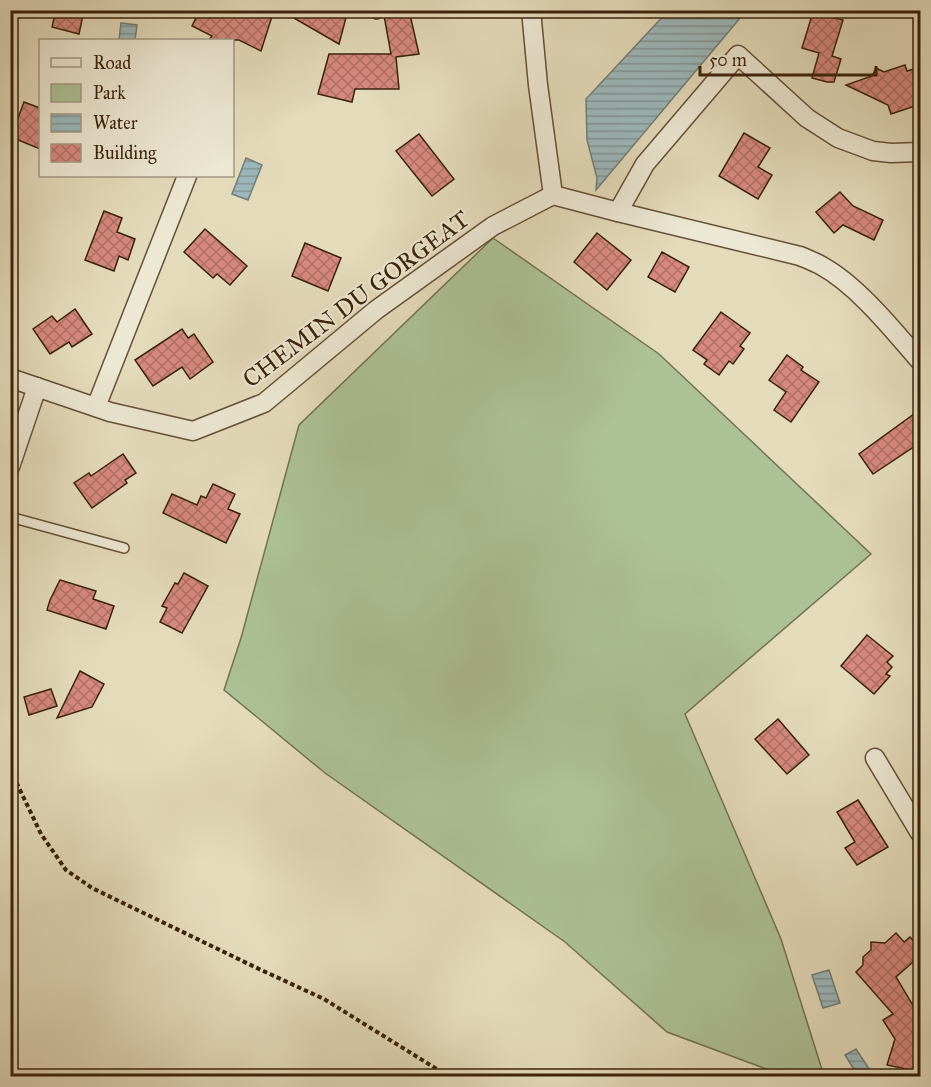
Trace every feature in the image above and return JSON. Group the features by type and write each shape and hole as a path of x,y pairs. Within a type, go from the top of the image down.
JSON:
{"street":[{"path":"531,10 538,85 553,195 800,256 822,265 864,299 921,361"},
{"path":"618,212 645,164 738,55 807,118 838,138 873,151 921,152"},
{"path":"96,407 187,177"},
{"name":"CHEMIN DU GORGEAT","path":"10,378 110,412 194,431 264,403 386,303 493,226 553,195"},
{"path":"10,467 37,387"},
{"path":"875,758 921,833"}],"lane":[{"path":"10,517 124,548"}],"path":[{"path":"10,769 41,834 66,870 92,888 324,999 448,1077"}],"green space":[{"path":"493,238 659,354 871,554 685,714 781,939 824,1076 785,1076 667,1032 565,942 325,773 224,690 241,638 299,425"}],"water":[{"path":"668,11 746,11 596,190 597,178 587,140 586,99"},
{"path":"121,23 137,25 135,39 119,39"},
{"path":"246,158 262,165 248,200 232,194"},
{"path":"829,970 840,1003 823,1008 812,975"},
{"path":"856,1049 873,1075 858,1076 845,1055"}],"building":[{"path":"56,10 84,10 79,34 52,27"},
{"path":"200,10 222,10 234,16 238,10 274,10 261,51 239,40 210,39 212,36 192,26"},
{"path":"280,10 348,10 339,44"},
{"path":"383,10 409,10 419,54 396,57 399,89 355,89 352,102 318,94 329,54 391,54"},
{"path":"813,12 843,20 832,56 841,59 834,82 812,78 819,53 802,48"},
{"path":"905,65 907,71 921,67 921,104 891,114 888,105 846,85 872,76 876,68 884,72"},
{"path":"24,102 39,108 39,149 11,137"},
{"path":"744,133 770,148 758,167 772,175 758,199 719,176"},
{"path":"419,134 454,179 432,196 396,151"},
{"path":"840,192 853,206 883,220 874,240 843,225 834,233 816,212"},
{"path":"104,211 122,218 117,232 135,239 128,260 119,256 114,271 85,260"},
{"path":"205,229 247,266 230,285 217,274 213,278 184,252"},
{"path":"597,233 631,260 607,290 574,262"},
{"path":"305,243 341,258 328,291 292,276"},
{"path":"662,252 689,267 675,292 648,277"},
{"path":"75,309 92,334 72,347 69,342 50,354 33,329 52,316 57,322"},
{"path":"721,312 750,333 740,346 744,349 733,364 729,361 719,375 704,364 707,360 693,350"},
{"path":"182,329 188,338 194,334 213,362 190,379 182,367 153,386 135,360"},
{"path":"787,355 803,367 801,370 819,382 791,422 774,410 786,392 769,380"},
{"path":"921,409 921,442 873,474 859,454"},
{"path":"123,454 136,473 125,480 127,483 92,508 74,483 89,473 91,476"},
{"path":"213,484 235,494 228,509 240,514 226,543 163,513 172,494 197,505 201,496 206,498"},
{"path":"184,573 208,586 182,633 160,622 167,608 162,606 175,583 178,584"},
{"path":"60,580 96,591 93,599 114,606 106,629 47,610"},
{"path":"867,635 893,656 887,662 892,667 886,674 890,676 874,694 841,666"},
{"path":"80,671 104,684 92,707 57,718"},
{"path":"51,689 57,706 29,715 24,697"},
{"path":"778,719 809,755 787,774 755,739"},
{"path":"858,800 888,847 857,865 845,848 855,842 837,812"},
{"path":"896,933 904,942 910,937 921,949 921,955 896,977 921,1019 921,1060 915,1071 887,1065 895,1039 883,1020 893,1014 856,972 863,965 863,957 871,950 871,942 885,943"}]}
